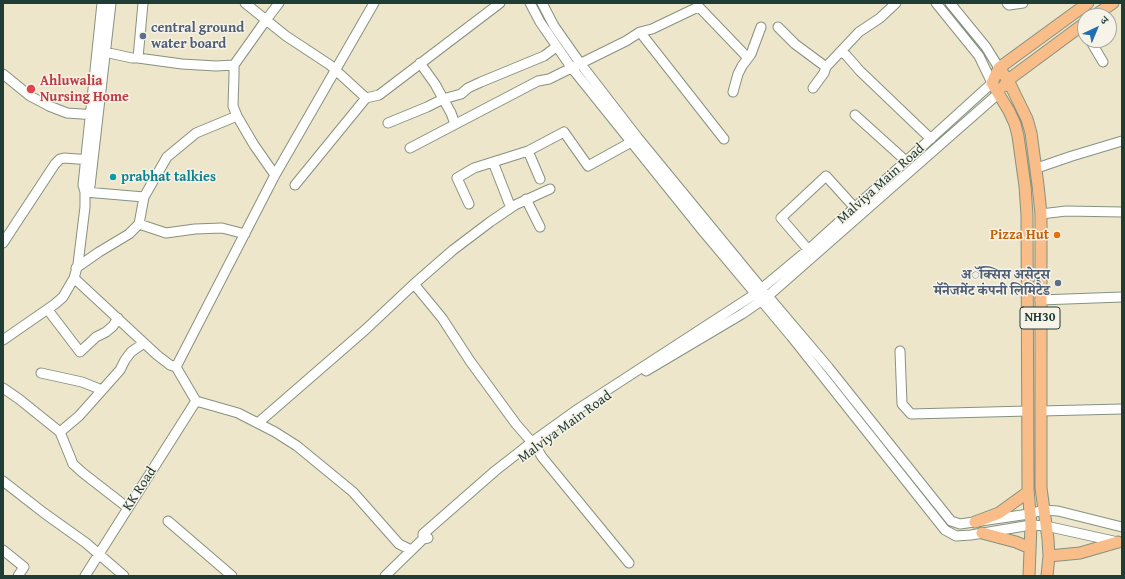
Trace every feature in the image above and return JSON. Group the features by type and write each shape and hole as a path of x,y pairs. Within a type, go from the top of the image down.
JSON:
{"main road":[{"path":"999,68 1088,3"},
{"path":"999,93 1008,80 1077,32"},
{"name":"Malviya Main Road","path":"992,83 999,68"},
{"name":"NH30","path":"999,68 1008,80 1027,120 1031,133 1037,168 1041,214 1041,488 1049,556 1047,576"},
{"name":"NH30","path":"992,83 1009,111 1018,136 1028,215 1029,576"},
{"path":"975,522 999,513 1028,492"},
{"path":"982,533 1016,542 1030,548"},
{"path":"1049,556 1080,553 1120,542"}],"street":[{"path":"3,340 48,310 63,297 74,278 85,192 83,186 90,160 101,52 102,3"},
{"path":"101,52 111,3"},
{"path":"138,58 144,3"},
{"path":"245,3 286,36 337,70 366,98"},
{"path":"275,175 254,145 237,116 233,106 234,65 279,3"},
{"path":"176,367 275,175 337,70 374,3"},
{"path":"295,184 366,98 379,95 500,3"},
{"path":"530,3 556,47 571,67 762,295 945,530 956,536 982,533 1030,519 1043,510 1058,511 1122,527"},
{"path":"542,3 554,26 634,141"},
{"path":"813,88 824,73 826,67 859,32 880,18 896,3"},
{"path":"936,3 979,56 992,83"},
{"path":"950,3 986,47 999,68"},
{"path":"1007,3 1009,5 1023,3"},
{"path":"410,148 538,81 549,79 626,41 640,32 652,29 699,5 700,8 748,58"},
{"path":"734,92 738,74 748,58 761,27"},
{"path":"778,27 795,44 826,67"},
{"path":"640,32 724,139"},
{"path":"388,123 444,99 461,94 468,88 481,82 544,56 556,47"},
{"path":"1095,48 1103,62"},
{"path":"101,52 132,58 182,64 216,66 234,65"},
{"path":"841,52 846,55 860,71 931,139"},
{"path":"420,63 444,99 452,113 455,124"},
{"path":"3,74 30,96 49,106 67,113 94,115"},
{"name":"Malviya Main Road","path":"411,550 423,539 423,534 496,478 534,445 622,383 762,295 811,253 855,208 877,194 906,161 992,83"},
{"path":"855,208 826,176 781,218 811,253 877,194 923,160 999,93"},
{"path":"855,115 906,161"},
{"path":"76,268 129,234 139,224 144,197 167,157 196,133 237,116"},
{"path":"469,204 457,178 474,168 528,151 564,132 588,166 634,141"},
{"path":"1037,168 1122,141"},
{"path":"528,151 540,180"},
{"path":"916,152 923,160"},
{"path":"3,243 55,164 60,159 90,160"},
{"path":"493,162 509,203"},
{"path":"258,423 365,330 453,250 515,205 550,188"},
{"path":"85,192 144,197"},
{"path":"526,200 540,227"},
{"path":"1041,214 1066,211 1122,212"},
{"path":"139,224 166,233 195,229 222,228 245,234"},
{"path":"74,278 170,365 176,367 196,402 238,413 276,432 297,446 353,492 399,544 411,550 385,576"},
{"path":"414,284 442,318 470,361 516,424 630,562"},
{"path":"762,295 828,367 951,521 960,524 1030,519 1046,526 1120,542"},
{"path":"1040,300 1122,297"},
{"path":"48,310 80,352 96,337 106,332 113,326 118,318"},
{"path":"60,432 79,416 120,370 131,352 144,342"},
{"path":"900,351 902,404 911,414 1028,411"},
{"path":"41,373 82,382 102,390"},
{"path":"3,388 60,432 73,464 128,508"},
{"name":"KK Road","path":"85,576 196,402"},
{"path":"1041,411 1122,409"},
{"path":"4,485 99,554 124,576"},
{"path":"168,521 232,576"},
{"path":"3,550 24,567 18,576"}],"place":[{"name":"central ground water board","path":"143,36"},
{"name":"Ahluwalia Nursing Home","path":"31,89"},
{"name":"prabhat talkies","path":"113,177"},
{"name":"Pizza Hut","path":"1057,235"},
{"name":"अॅक्सिस असेट्स मॅनेजमेंट कंपनी लिमिटेड","path":"1058,283"}]}
